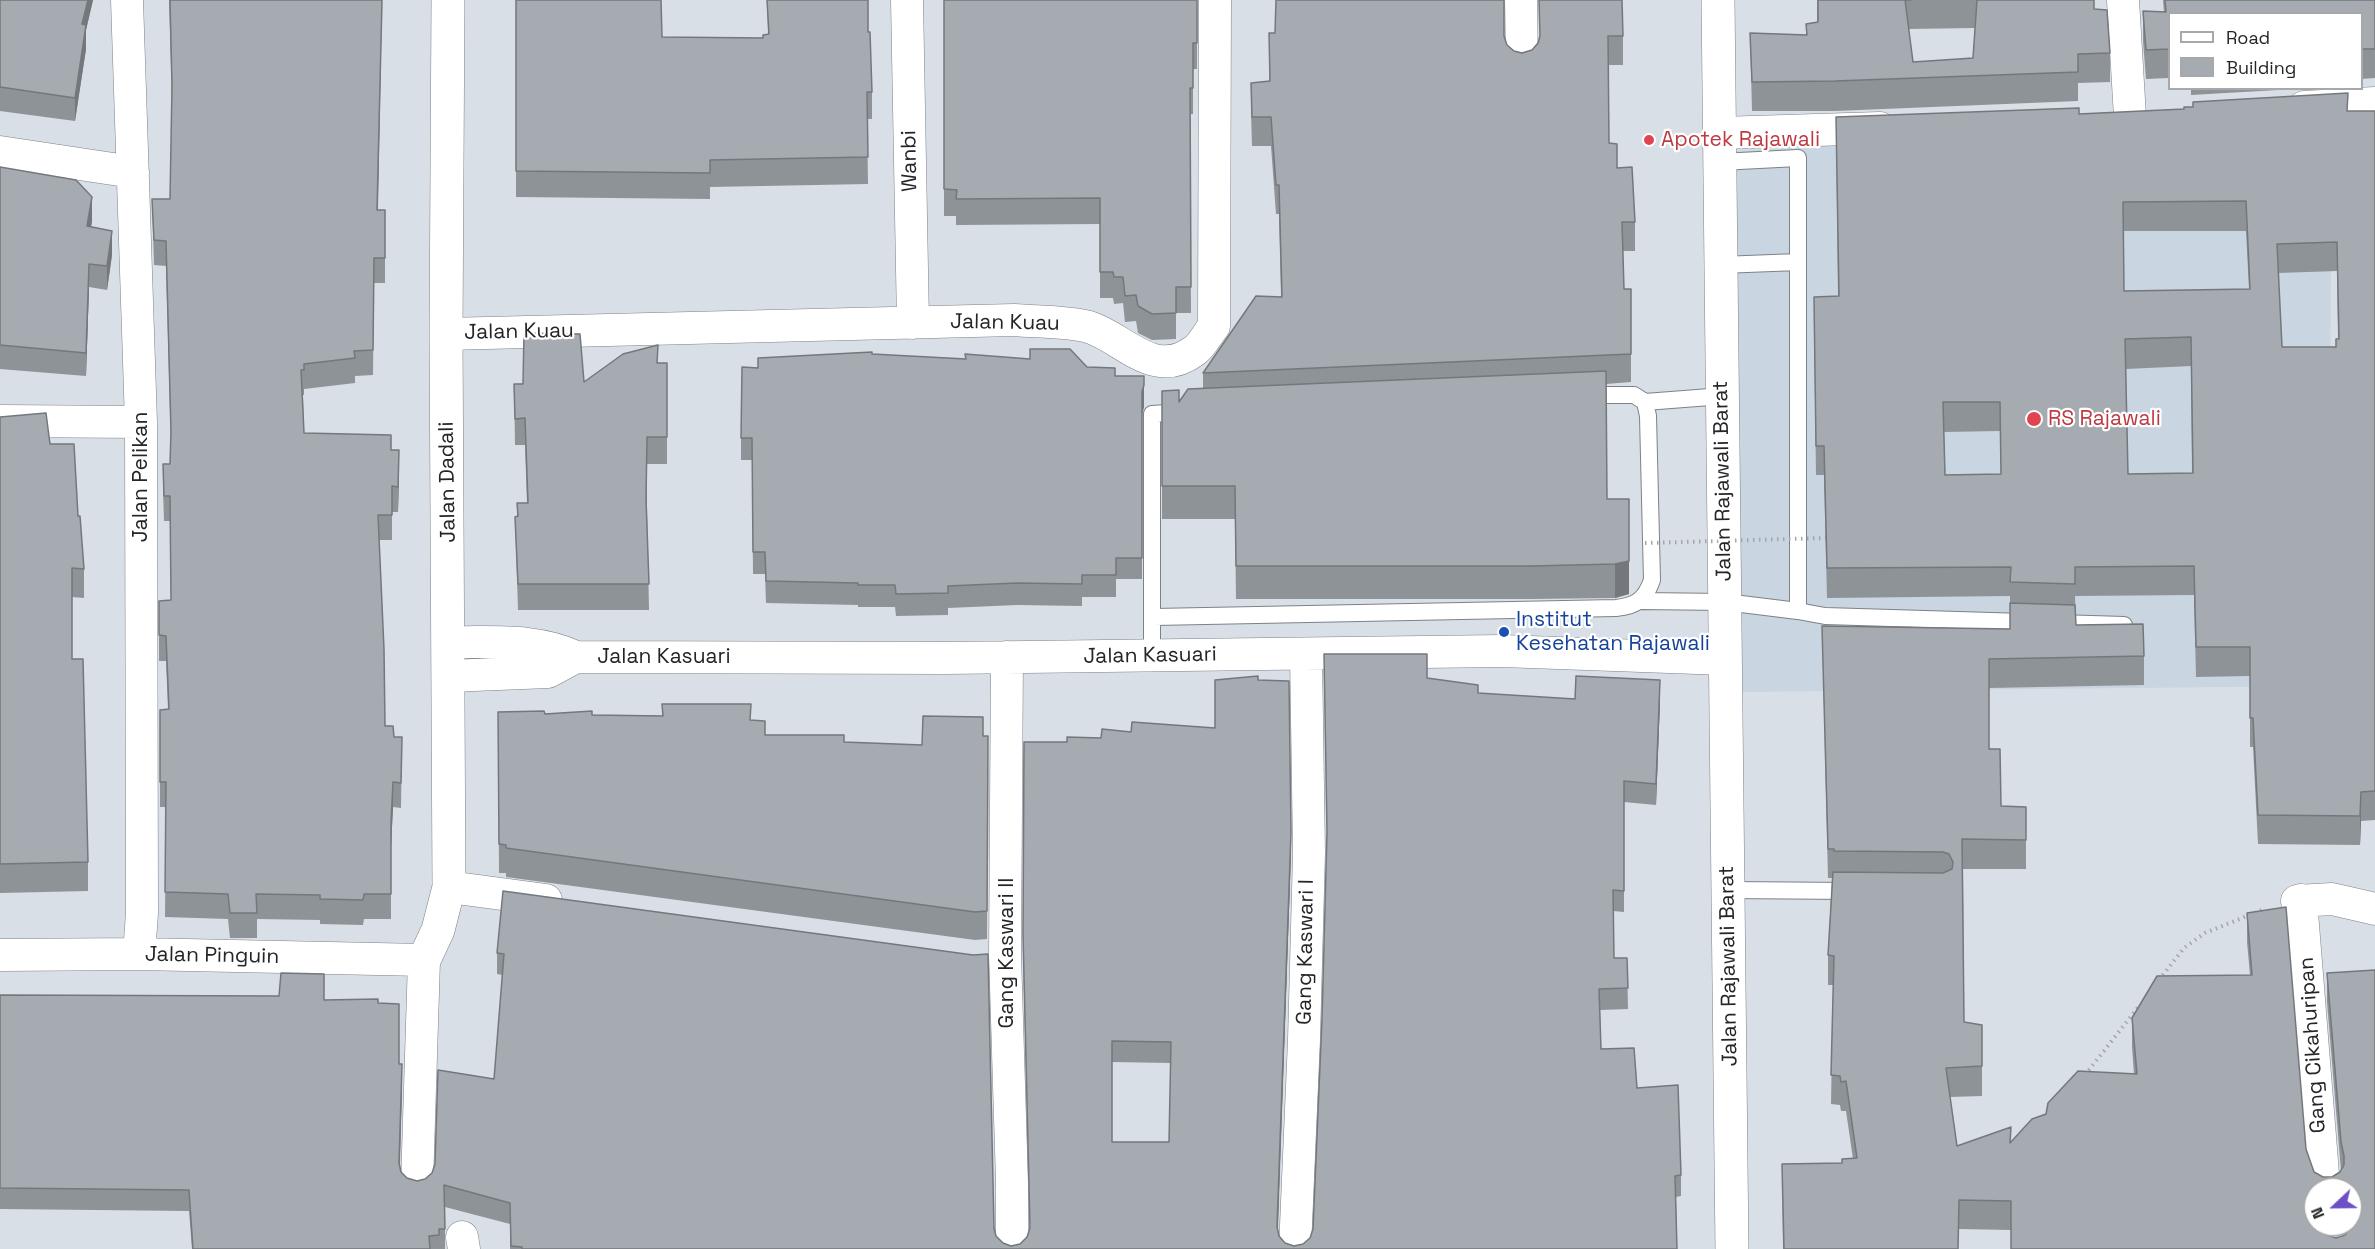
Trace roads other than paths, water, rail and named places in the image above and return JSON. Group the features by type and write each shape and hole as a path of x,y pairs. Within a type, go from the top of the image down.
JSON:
{"main road":[{"name":"Jalan Dadali","path":"424,960 438,930 450,887 446,334 448,0"},
{"name":"Jalan Rajawali Barat","path":"1718,0 1732,1249"}],"street":[{"name":"Jalan Pelikan","path":"127,0 141,422 142,913 139,954"},
{"name":"Wanbi","path":"907,0 913,322"},
{"name":"Jalan Kuau","path":"446,334 1014,320 1087,326 1111,336 1131,351 1154,361 1175,360 1195,351 1214,326 1215,0"},
{"path":"1521,0 1522,64"},
{"path":"2123,0 2130,117"},
{"path":"2270,109 2375,103"},
{"path":"1720,147 1902,127"},
{"path":"0,152 133,172"},
{"path":"0,421 141,422"},
{"name":"Jalan Kasuari","path":"450,642 531,643 558,648 576,657 1007,657 1502,651 1725,658"},
{"name":"Gang Kaswari I","path":"1295,1249 1309,853 1306,654"},
{"name":"Jalan Kasuari","path":"449,676 548,672 576,657"},
{"name":"Gang Kaswari II","path":"1007,657 990,957 1012,1182 1012,1249"},
{"path":"450,887 579,905"},
{"name":"Gang Cikahuripan","path":"2324,1177 2299,901 2332,899 2375,909"},
{"name":"Jalan Pinguin","path":"0,955 139,954 424,960"},
{"path":"417,1184 424,960"}],"lane":[{"path":"1720,147 1798,158 1798,611"},
{"path":"1721,265 1798,262"},
{"path":"1567,396 1634,395 1645,402 1723,396"},
{"path":"1154,617 1631,606 1641,601 1652,580 1650,428 1645,402"},
{"path":"1152,656 1154,617 1152,414 1199,412"},
{"path":"1641,601 1725,602 1825,616 2131,625"},
{"path":"1728,890 1863,891"}],"place":[{"name":"Apotek Rajawali","path":"1649,140"},
{"name":"RS Rajawali","path":"2034,419"},
{"name":"Institut Kesehatan Rajawali","path":"1504,632"}]}
